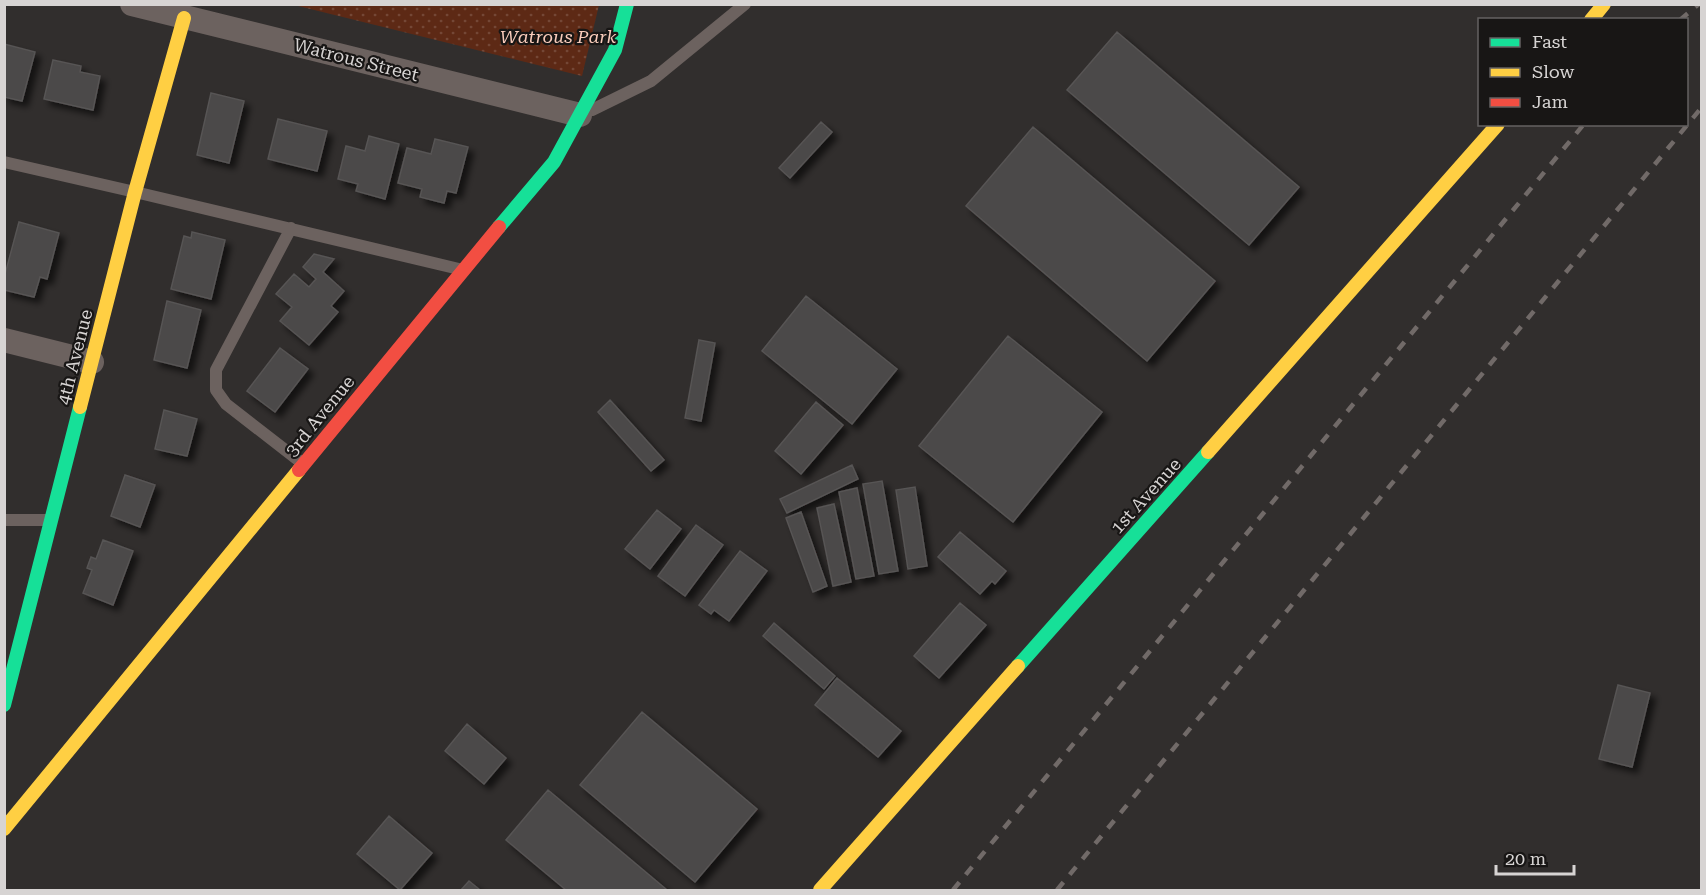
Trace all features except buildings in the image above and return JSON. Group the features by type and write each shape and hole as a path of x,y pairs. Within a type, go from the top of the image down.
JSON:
{"street":[{"name":"Watrous Street","path":"132,4 580,115"},
{"name":"3rd Avenue","path":"4,829 554,162 615,50 627,4"},
{"path":"1593,18 1604,4"},
{"name":"4th Avenue","path":"4,705 135,192 184,18"},
{"name":"1st Avenue","path":"820,891 1496,126"},
{"path":"4,340 92,362"}],"lane":[{"path":"580,115 651,81 745,4"},
{"path":"4,162 463,270"},
{"path":"291,228 216,370 216,390 226,404 304,464"},
{"path":"4,520 52,520"}],"green space":[{"name":"Watrous Park","path":"294,5 599,5 582,76"}],"railway":[{"path":"1682,18 1699,4"},
{"path":"1688,124 1702,107"},
{"path":"953,890 1582,126"},
{"path":"1057,890 1686,126"}],"traffic: fast":[{"path":"499,227 554,162 615,50 627,4"},
{"path":"4,705 80,407"},
{"path":"1018,666 1208,452"}],"traffic: slow":[{"path":"1593,18 1604,4"},
{"path":"80,407 135,192 184,18"},
{"path":"1208,452 1496,126"},
{"path":"4,829 299,470"},
{"path":"820,890 1018,666"}],"traffic: jam":[{"path":"299,470 499,227"}]}
